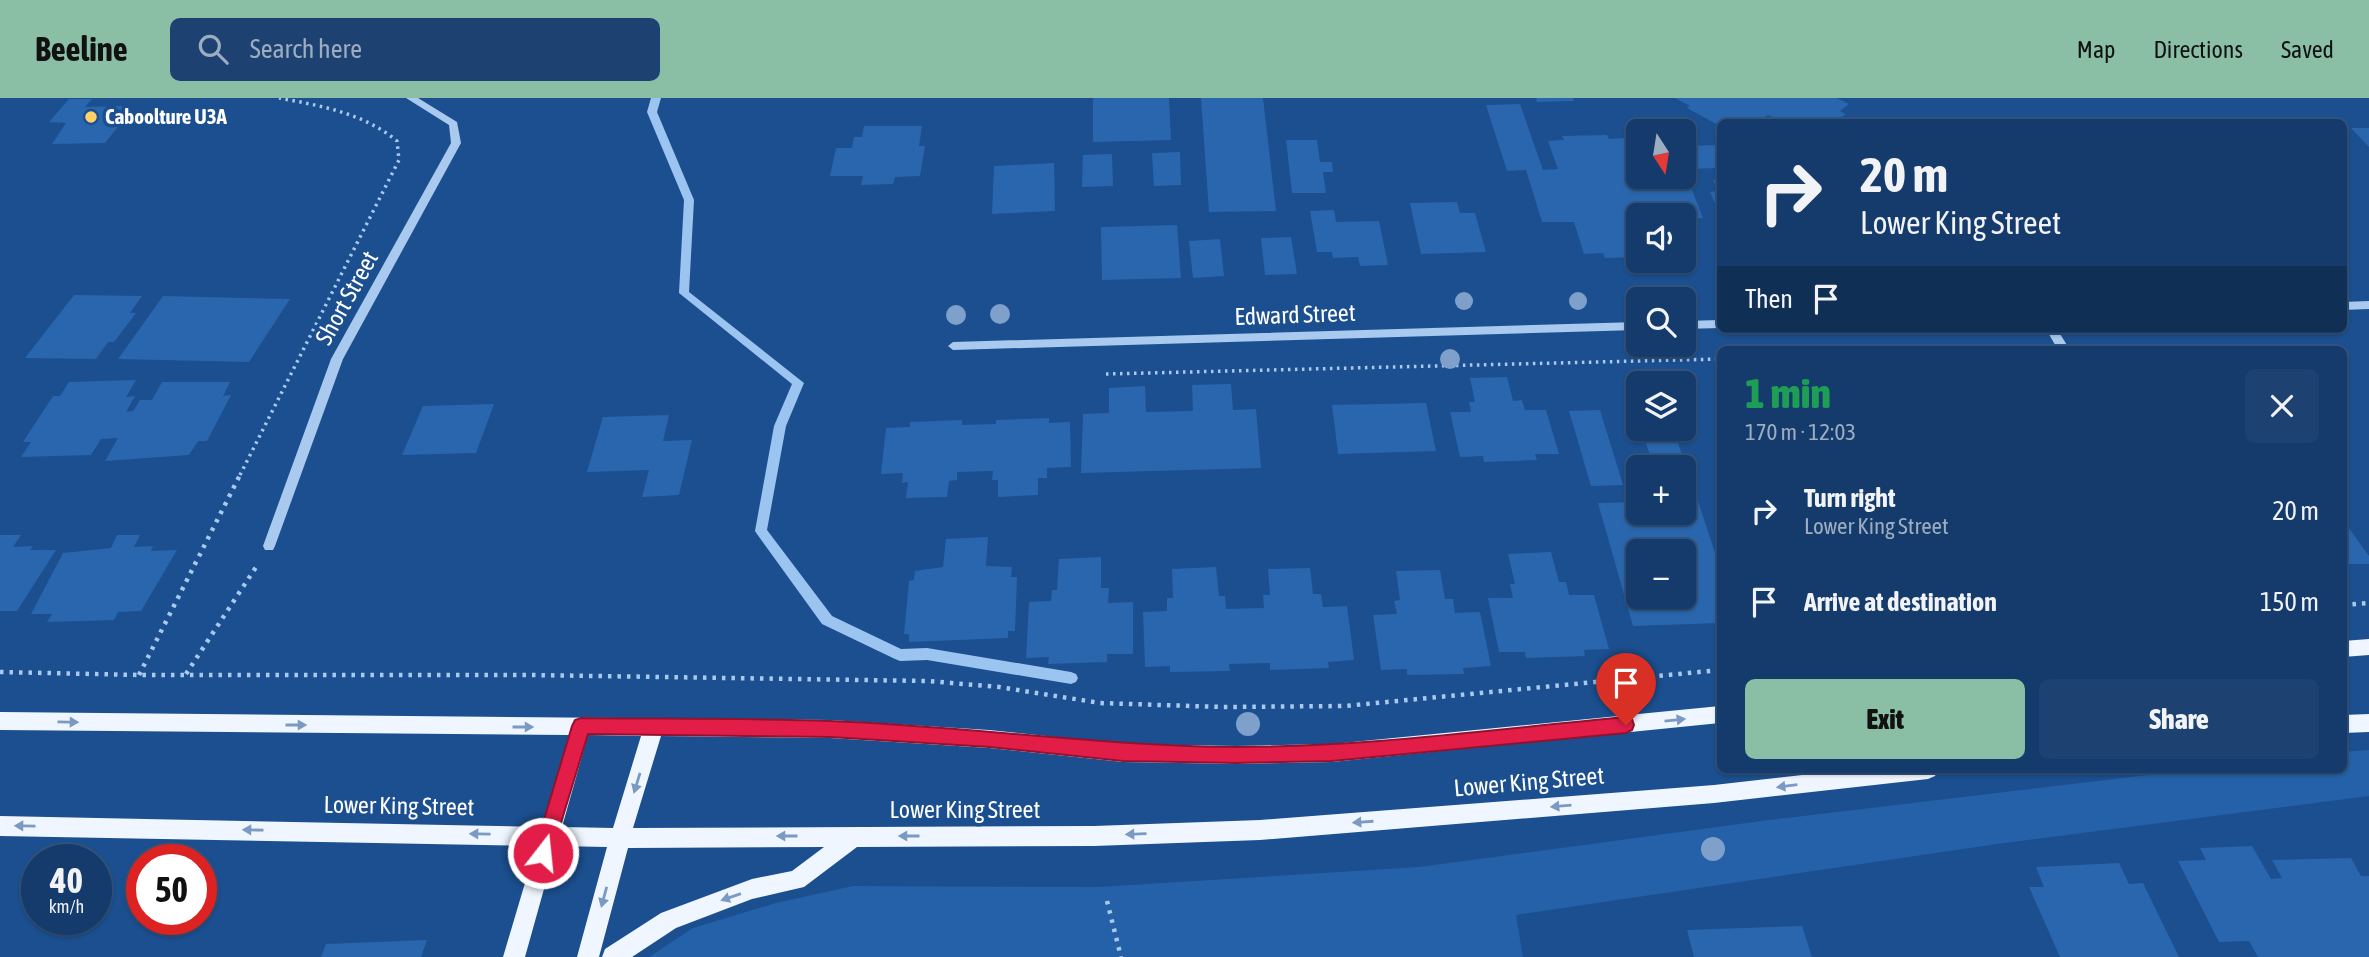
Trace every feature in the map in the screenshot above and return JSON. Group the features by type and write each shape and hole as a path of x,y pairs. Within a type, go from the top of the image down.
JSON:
{"main road":[{"path":"2347,649 2369,647"},
{"name":"Lower King Street","path":"0,721 830,729 989,739 1123,752 1236,755 1346,752 1717,715"},
{"path":"2347,724 2369,723"},
{"path":"514,957 581,726"},
{"path":"588,957 654,727"},
{"name":"Lower King Street","path":"0,826 620,838 1094,836 1261,830 1714,794 1901,773"},
{"path":"613,957 669,920 752,890 797,880 855,836"}],"street":[{"name":"Short Street","path":"270,546 337,359 456,143 454,124 411,98"},
{"path":"2347,306 2369,306"},
{"path":"1696,325 1717,324"},
{"name":"Edward Street","path":"953,346 1626,326"}],"path":[{"path":"139,675 399,160 397,141 382,127 337,109 279,98"},
{"path":"1106,374 1717,359"},
{"path":"186,674 270,546"},
{"path":"2347,605 2369,603"},
{"path":"0,673 528,675 928,681 999,687 1100,703 1222,707 1345,706 1717,670"},
{"path":"1107,901 1121,957"}],"shaded area":[{"path":"2369,750 2369,796 1997,844 1516,915 1523,957 649,957 693,928 776,903 853,886 1098,887 1419,867 1769,820 2165,773 2347,773 2347,752"}],"building":[{"path":"1093,98 1169,98 1171,140 1093,142"},
{"path":"1201,98 1263,98 1276,211 1209,212"},
{"path":"1536,98 1573,98 1574,101 1537,102"},
{"path":"1675,98 1837,98 1849,104 1840,111 1846,114 1838,119 1776,119 1768,115 1762,119 1717,119 1717,124 1687,108 1690,106"},
{"name":"Caboolture U3A","path":"69,99 92,99 85,107 125,106 121,111 131,111 105,143 52,144 66,123 49,122"},
{"path":"1520,104 1543,170 1558,169 1548,141 1564,140 1562,136 1607,135 1609,139 1625,138 1626,189 1692,189 1703,218 1696,218 1696,203 1626,203 1626,257 1605,258 1603,253 1584,254 1574,222 1542,222 1526,170 1507,171 1486,105"},
{"path":"864,126 922,126 919,146 925,146 920,176 895,177 893,184 861,185 863,176 830,176 836,148 852,148 854,137 862,137"},
{"path":"2351,128 2369,128 2369,147"},
{"path":"1286,140 1317,140 1320,162 1332,162 1333,172 1323,172 1326,193 1292,193"},
{"path":"1717,145 1717,168 1696,169 1696,146"},
{"path":"1180,152 1181,185 1154,186 1152,153"},
{"path":"1112,154 1113,186 1082,187 1083,155"},
{"path":"1054,163 1055,211 992,214 994,166"},
{"path":"1717,191 1717,208 1710,192"},
{"path":"1457,202 1460,213 1475,213 1486,252 1421,254 1410,203"},
{"path":"1334,210 1336,222 1379,221 1388,265 1360,266 1358,257 1333,258 1332,252 1317,252 1310,211"},
{"path":"1177,225 1181,278 1102,280 1101,227"},
{"path":"1291,237 1297,274 1265,275 1261,238"},
{"path":"1220,239 1224,276 1193,278 1189,241"},
{"path":"74,295 142,296 130,313 136,313 114,342 108,342 96,359 25,358"},
{"path":"163,296 290,299 249,362 118,359"},
{"path":"1507,377 1513,401 1522,400 1525,410 1546,410 1559,454 1535,454 1537,460 1484,462 1483,456 1460,457 1450,412 1471,412 1469,402 1475,402 1470,378"},
{"path":"136,380 126,397 135,396 126,412 133,411 140,400 152,400 162,382 230,382 223,396 231,395 207,441 198,441 189,455 105,461 118,438 101,439 91,455 21,457 31,442 23,442 53,396 60,396 69,382"},
{"path":"1231,384 1233,410 1256,409 1261,468 1081,473 1083,414 1109,413 1109,388 1145,386 1146,412 1193,411 1192,385"},
{"path":"1426,403 1436,451 1338,454 1332,405"},
{"path":"494,404 476,453 402,455 423,406"},
{"path":"1600,410 1623,485 1591,486 1569,411"},
{"path":"669,415 663,441 692,440 679,495 642,497 649,470 587,472 603,417"},
{"path":"1049,418 1049,423 1070,422 1071,467 1047,468 1047,478 1038,478 1038,495 998,497 998,480 992,480 993,471 957,472 957,480 949,481 947,497 906,498 908,482 902,483 903,473 881,474 886,428 910,427 910,422 962,420 962,425 996,424 996,420"},
{"path":"1645,441 1677,441 1682,455 1650,455"},
{"path":"1698,501 1717,559 1717,623 1633,626 1628,609 1696,609 1696,539 1626,539 1626,601 1598,503 1626,502 1626,525 1696,525"},
{"path":"2347,526 2369,556 2369,564 2347,564"},
{"path":"0,535 21,535 13,547 33,546 30,550 56,550 17,611 0,611"},
{"path":"117,535 140,535 134,547 153,546 151,551 177,550 141,611 118,612 114,620 47,622 52,614 31,614 63,553 111,548"},
{"path":"988,537 986,566 1012,567 1011,577 1017,577 1015,631 1008,631 1008,638 909,642 909,634 904,634 909,581 914,580 915,571 943,567 946,539"},
{"path":"1551,552 1559,582 1566,582 1569,595 1594,595 1609,649 1584,650 1585,656 1526,658 1525,652 1499,652 1488,598 1513,598 1510,584 1515,584 1508,554"},
{"path":"1101,557 1101,588 1109,588 1108,603 1133,602 1133,654 1107,654 1107,662 1048,664 1049,657 1026,658 1029,602 1051,601 1052,590 1057,590 1059,559"},
{"path":"1216,567 1219,596 1225,596 1226,609 1264,608 1263,595 1270,595 1268,569 1310,568 1313,594 1321,594 1323,607 1347,606 1354,660 1328,662 1329,668 1270,670 1270,663 1229,664 1230,671 1170,672 1170,666 1145,667 1143,612 1167,611 1167,598 1173,598 1172,569"},
{"path":"1440,570 1445,599 1453,599 1455,613 1480,612 1491,666 1463,668 1464,674 1407,675 1407,669 1381,670 1373,615 1397,614 1394,601 1400,600 1396,571"},
{"path":"2252,846 2271,879 2282,878 2272,860 2351,858 2361,876 2369,876 2369,957 2258,957 2249,941 2219,942 2178,861 2206,860 2200,848"},
{"path":"2119,863 2129,884 2143,883 2179,957 2060,957 2029,887 2044,887 2036,867"},
{"path":"1802,926 1812,957 1694,957 1687,930"},
{"path":"427,940 421,957 321,957 326,944"}],"waterway":[{"path":"656,98 652,112 689,200 684,293 798,383 780,426 761,531 827,620 900,655 927,654 1071,678"}],"place":[{"name":"Caboolture U3A","path":"91,117"}],"route":[{"path":"543,853 581,726 830,729 989,739 1123,752 1236,755 1332,753 1626,725"}]}
